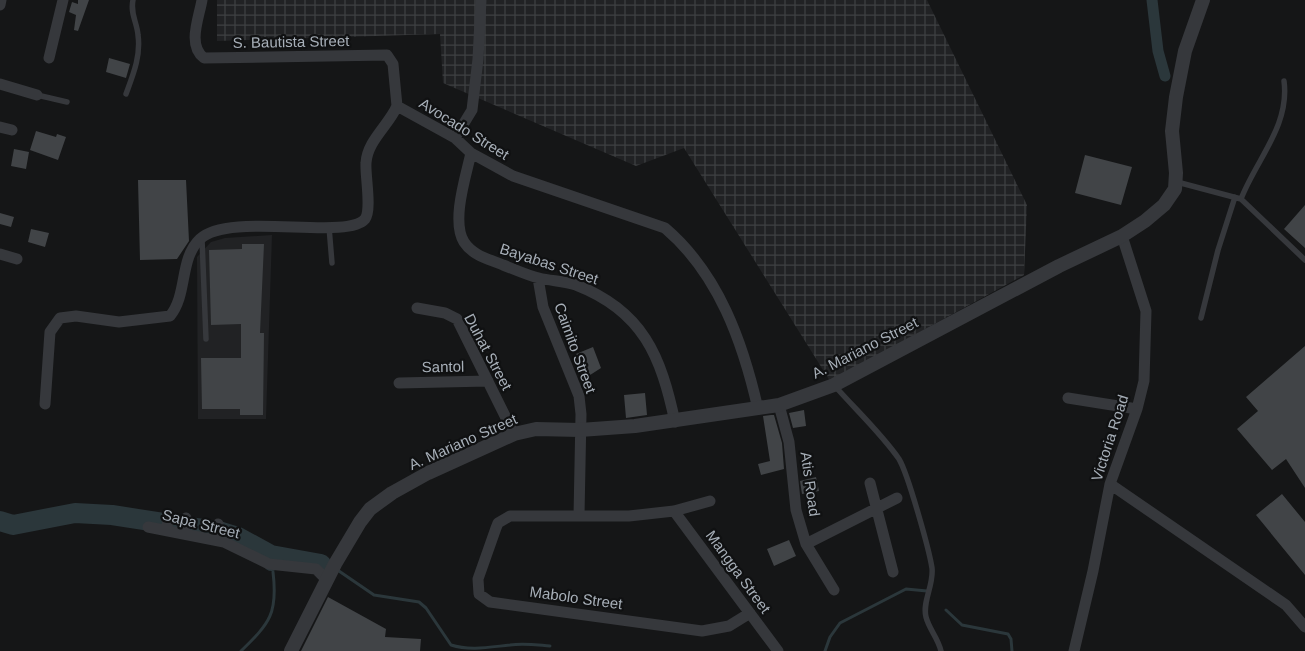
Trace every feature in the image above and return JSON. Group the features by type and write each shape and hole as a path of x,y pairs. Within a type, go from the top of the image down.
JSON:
{"street":[{"path":"0,5 1,0"},
{"path":"49,58 63,0"},
{"name":"S. Bautista Street","path":"202,0 194,42 197,52 204,58 387,55 393,64 397,106"},
{"path":"455,138 472,110 478,59 481,0"},
{"path":"1177,182 1172,131 1173,113 1185,51 1203,0"},
{"path":"0,84 37,95"},
{"name":"Avocado Street","path":"202,237 234,227 329,227 358,224 364,220 368,212 366,161 369,150 397,106 455,138 471,153 512,176 665,228 707,277 733,323 758,409"},
{"path":"0,127 12,130"},
{"name":"Bayabas Street","path":"471,153 462,190 460,226 464,242 475,254 538,278 575,285 600,296 626,313 650,344 661,368 675,422"},
{"name":"A. Mariano Street","path":"291,651 331,573 360,522 370,509 392,493 428,473 514,434 536,429 580,430 675,422 779,406 834,385 1146,222 1172,196 1177,182"},
{"name":"Victoria Road","path":"1074,651 1094,571 1110,484 1137,409 1144,381 1146,311 1122,236"},
{"path":"45,404 50,332 60,318 76,316 119,322 170,316 176,308 185,269 194,247 202,237"},
{"path":"0,254 18,259"},
{"name":"Caimito Street","path":"538,278 543,307 579,396 580,430"},
{"name":"Duhat Street","path":"417,308 452,315 457,319 514,434"},
{"name":"Santol","path":"399,383 488,381"},
{"path":"1068,398 1137,409"},
{"name":"Atis Road","path":"779,406 789,442 796,510 806,544 834,590"},
{"path":"580,430 579,516 629,516 674,511 710,501"},
{"path":"870,483 893,572"},
{"path":"1110,484 1286,605 1305,627"},
{"path":"806,544 897,498"},
{"name":"Mangga Street","path":"674,511 778,651"},
{"name":"Mabolo Street","path":"579,516 517,515 504,518 496,528 478,578 478,594 483,599 702,631 729,626 750,614"},
{"name":"Sapa Street","path":"148,527 168,522 217,533 269,564 316,569 331,573"}],"lane":[{"path":"126,94 138,54 138,31 132,17 133,0"},
{"path":"1201,318 1218,250 1238,198 1274,137 1284,100 1284,81"},
{"path":"37,95 67,102"},
{"path":"1177,182 1238,198 1305,260"},
{"path":"329,227 332,263"},
{"path":"202,237 206,339"},
{"path":"834,385 892,451 903,468 932,567 932,586 925,610 926,616 940,643 941,651"}],"shaded area":[{"path":"217,0 927,0 1027,205 1024,275 830,381 684,148 636,166 443,83 440,34 217,41"},
{"path":"272,235 266,419 198,419 197,257 211,242 225,238"}],"building":[{"path":"78,0 89,0 78,31 74,30 76,15 69,12 72,2 78,4"},
{"path":"109,58 130,64 126,78 106,72"},
{"path":"36,131 56,137 57,134 66,137 58,160 30,150"},
{"path":"14,149 29,152 26,169 11,166"},
{"path":"1085,155 1132,167 1121,205 1075,193"},
{"path":"138,180 186,180 189,241 177,259 140,260"},
{"path":"1305,205 1305,248 1284,229"},
{"path":"0,213 14,217 11,227 0,224"},
{"path":"31,229 49,233 45,247 28,242"},
{"path":"242,244 264,244 260,333 264,333 263,415 240,415 240,409 202,409 201,358 241,358 241,324 211,325 209,250 242,249"},
{"path":"1305,346 1305,488 1286,459 1272,470 1237,429 1258,411 1246,397"},
{"path":"593,347 601,368 587,377 576,354"},
{"path":"645,393 647,415 626,418 624,395"},
{"path":"804,410 806,426 793,428 789,413"},
{"path":"774,415 782,443 784,469 761,475 758,464 770,461 763,416"},
{"path":"816,477 819,491 802,494 800,481"},
{"path":"1282,494 1305,522 1305,575 1256,515"},
{"path":"789,540 796,556 774,566 767,549"},
{"path":"328,597 386,629 385,637 421,639 420,651 301,651"}],"waterway":[{"path":"1152,0 1158,51 1165,76"},
{"path":"0,521 13,525 75,513 112,515 222,532 238,537 271,555 272,561"},
{"path":"271,555 321,564"},
{"path":"321,564 330,567"},
{"path":"336,569 374,595 419,602 426,608 451,645 473,648 520,644 550,646"},
{"path":"241,651 259,633 270,616 274,598 273,572"},
{"path":"825,651 830,637 840,623 906,589 927,591"},
{"path":"946,610 962,625 1008,634 1011,639 1012,651"}]}
